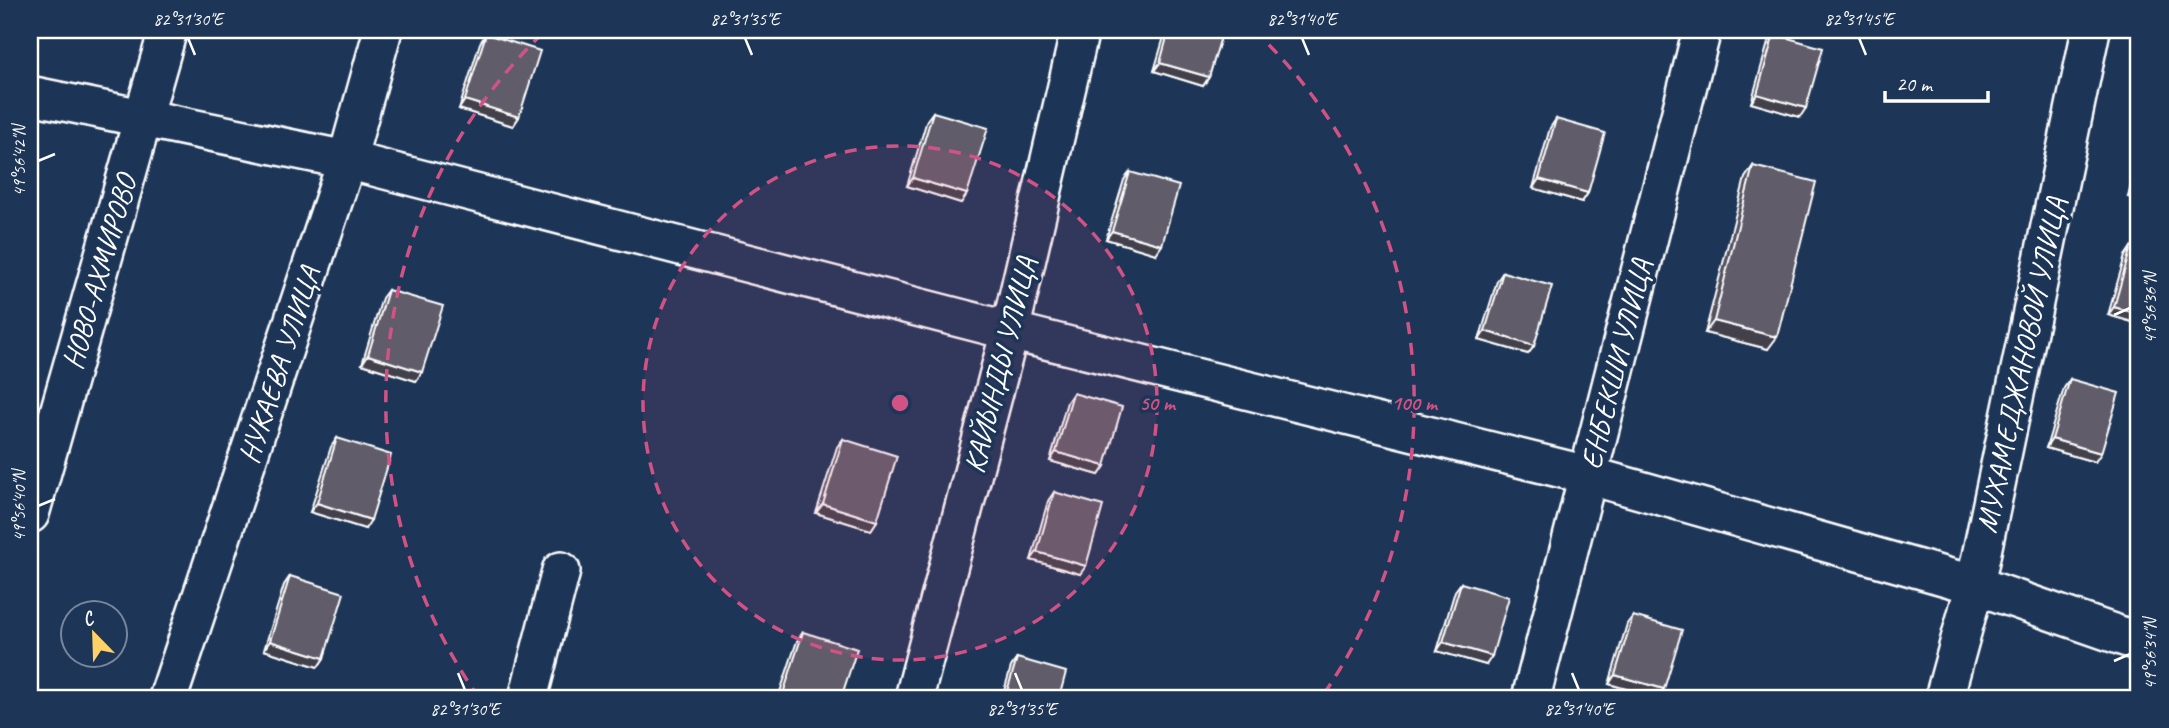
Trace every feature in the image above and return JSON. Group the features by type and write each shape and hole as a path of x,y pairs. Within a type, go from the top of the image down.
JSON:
{"street":[{"name":"НОВО-АХМИРОВО","path":"30,514 168,30"},
{"name":"НУКАЕВА УЛИЦА","path":"168,698 347,160 383,30"},
{"name":"КАЙЫНДЫ УЛИЦА","path":"915,698 1010,331 1080,30"},
{"name":"ЕНБЕКШИ УЛИЦА","path":"1531,698 1702,30"},
{"name":"МУХАМЕДЖАНОВОЙ УЛИЦА","path":"1944,698 1975,585 2091,30"},
{"path":"30,95 347,160 1010,331 1587,475 1975,585 2139,642"},
{"path":"528,698 561,571"}],"building":[{"path":"1169,30 1223,30 1209,77 1160,63"},
{"path":"486,34 540,51 519,117 465,100"},
{"path":"1774,34 1823,48 1806,108 1757,94"},
{"path":"933,112 988,128 967,194 913,178"},
{"path":"1556,119 1605,133 1588,193 1539,179"},
{"path":"1753,166 1816,182 1777,337 1714,321"},
{"path":"2139,167 2139,190 2134,189"},
{"path":"1130,172 1179,186 1162,245 1112,231"},
{"path":"2131,247 2139,249 2139,314 2114,307"},
{"path":"1503,272 1552,286 1534,346 1485,331"},
{"path":"388,290 443,306 422,372 368,355"},
{"path":"2070,379 2119,393 2101,453 2052,439"},
{"path":"1073,393 1122,407 1105,466 1056,452"},
{"path":"337,438 391,455 371,520 317,503"},
{"path":"843,439 897,456 877,521 823,504"},
{"path":"1054,492 1103,506 1086,566 1037,552"},
{"path":"290,576 344,593 324,658 270,641"},
{"path":"1461,583 1509,597 1492,656 1443,642"},
{"path":"1633,616 1682,630 1664,689 1615,675"},
{"path":"803,632 857,649 841,698 782,697"},
{"path":"1017,658 1066,672 1059,698 1005,698"}]}
